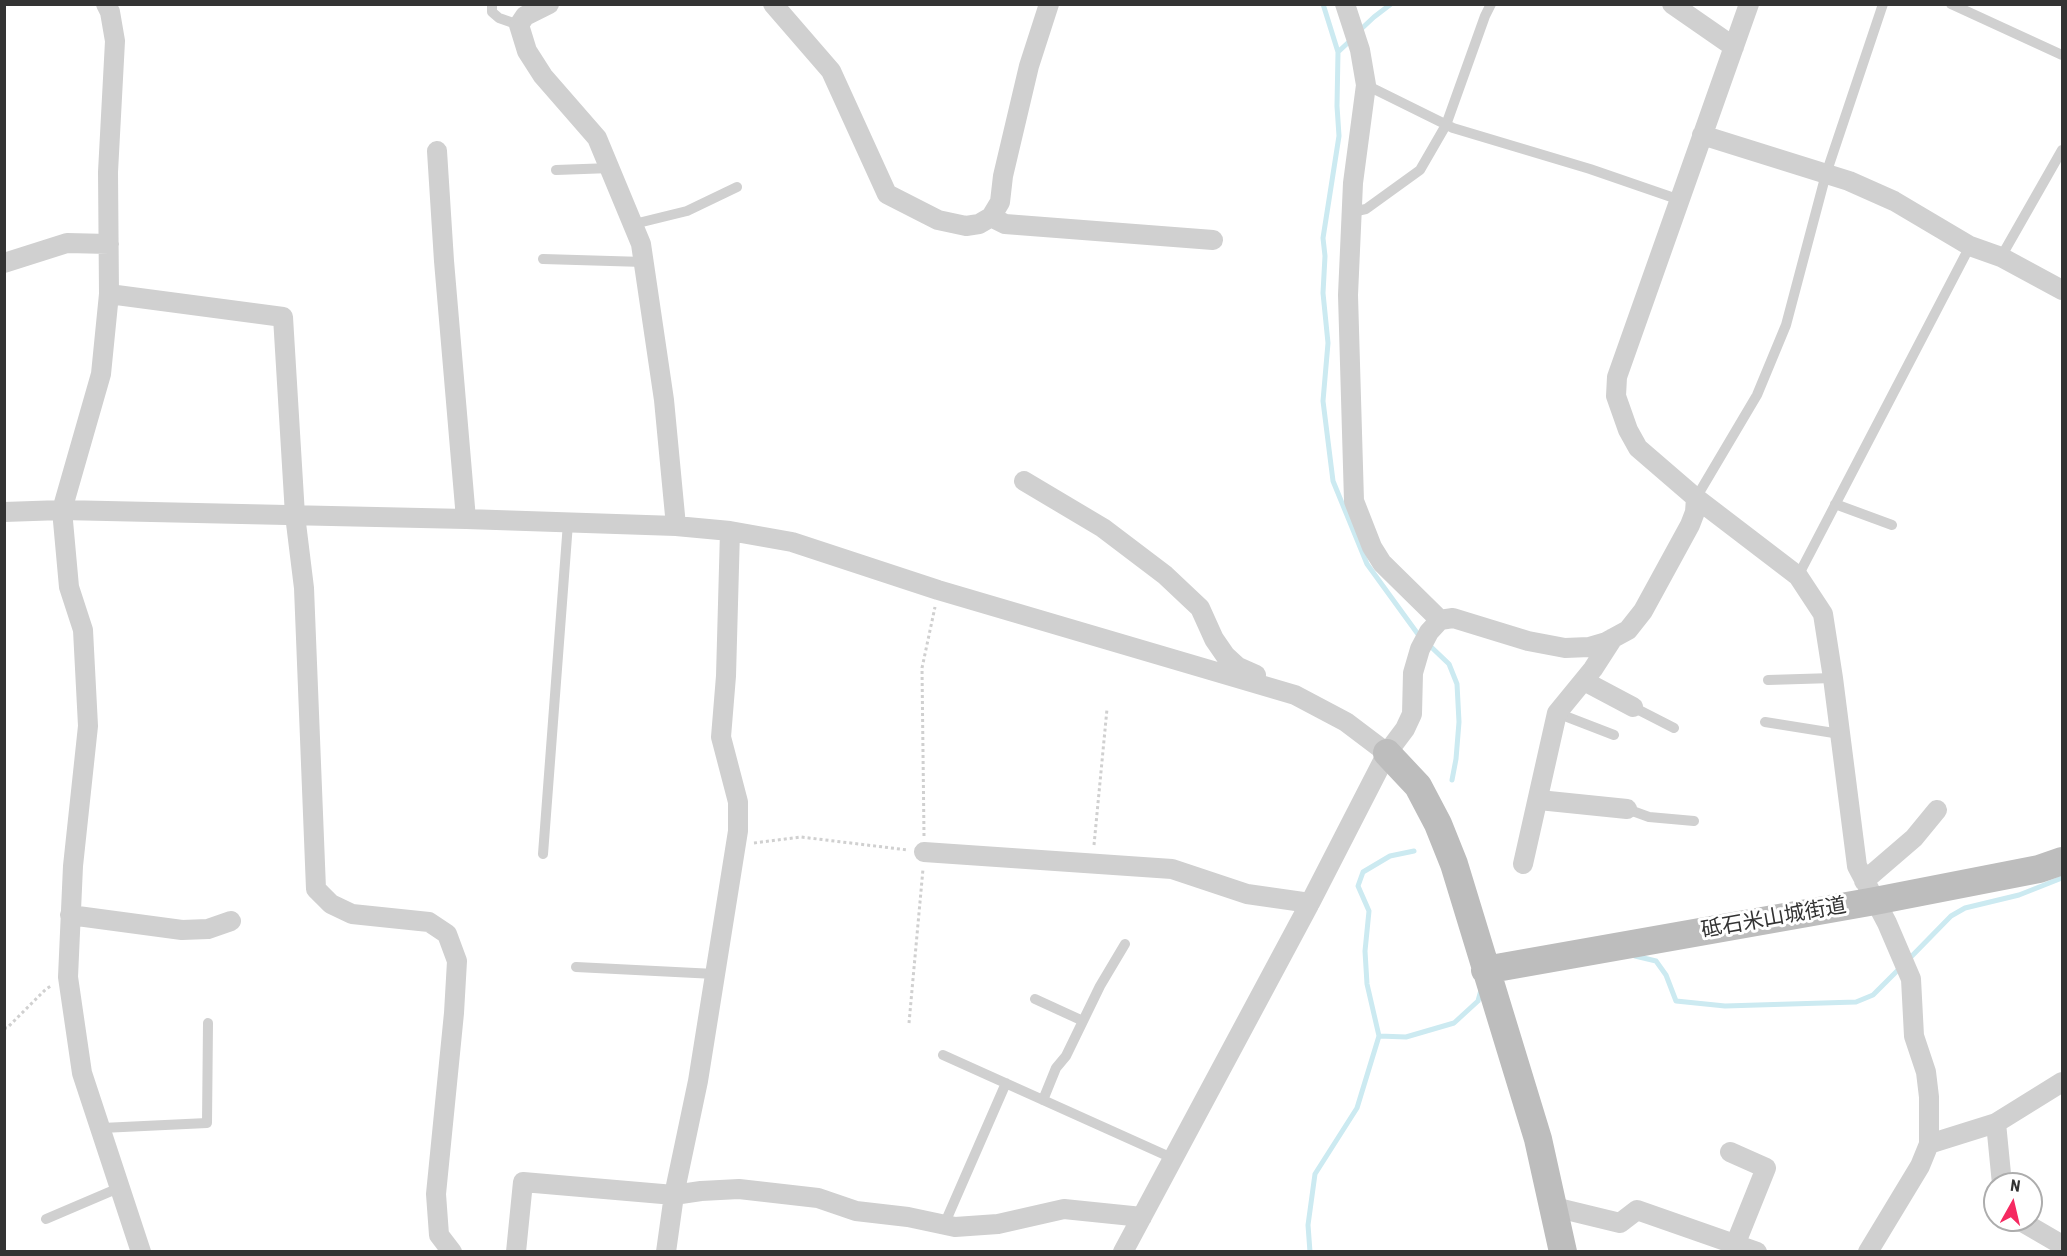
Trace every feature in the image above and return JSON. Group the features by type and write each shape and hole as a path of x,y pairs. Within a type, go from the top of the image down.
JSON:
{"street":[{"path":"106,4 110,12 115,41 108,172 109,294 101,374 62,510 69,587 83,630 88,726 73,866 68,977 82,1072 140,1251"},
{"path":"549,4 525,16 519,25 527,51 543,76 597,138 641,244 664,400 676,526"},
{"path":"773,4 831,71 886,194 938,220 966,226 979,224 991,218 1000,202 1029,66 1049,4"},
{"path":"1345,4 1360,50 1366,85 1353,183 1348,295 1354,501 1362,525 1382,563 1440,620"},
{"path":"1672,4 1734,47"},
{"path":"1749,4 1617,377 1616,396 1628,430 1638,448 1696,498 1798,576 1823,614 1857,866 1887,923 1911,979 1914,1036 1926,1072 1929,1097 1929,1144 1920,1166 1868,1251"},
{"path":"1702,135 1849,181 1894,201 1970,246 2001,257 2062,290"},
{"path":"437,151 466,519"},
{"path":"991,218 1005,224 1213,240"},
{"path":"4,263 67,243 109,244"},
{"path":"109,294 283,317 295,515 304,588 316,889 332,904 352,914 429,922 447,934 456,961 454,1013 436,1194 440,1243 452,1251"},
{"path":"1024,481 1103,528 1164,575 1200,608 1214,639 1225,655 1238,667 1255,674 1264,681 1264,687"},
{"path":"1123,1251 1310,903 1387,753 1405,729 1412,714 1413,673 1420,649 1429,632 1440,620 1453,618 1528,640 1565,648 1589,647 1613,638 1628,630 1643,611 1690,525 1695,512 1696,498"},
{"path":"4,512 62,510 466,519 676,526 730,531 792,542 938,590 1294,696 1346,722 1387,753 1418,786 1438,824 1454,864 1538,1139 1563,1251"},
{"path":"666,1251 674,1195 698,1082 736,846 738,802 721,736 726,676 730,531"},
{"path":"1523,864 1557,713 1584,681 1613,638"},
{"path":"1584,681 1633,706"},
{"path":"1539,800 1628,809"},
{"path":"1870,891 1937,810"},
{"path":"924,852 1172,869 1247,894 1310,903"},
{"name":"砥石米山城街道","path":"1485,970 1870,891 2039,869 2062,861"},
{"path":"70,915 182,930 208,929 231,921"},
{"path":"1929,1144 1996,1124 2062,1082"},
{"path":"1996,1124 2001,1172"},
{"path":"1731,1152 1766,1168 1735,1245"},
{"path":"516,1251 523,1182 674,1195 700,1191 739,1190 818,1198 856,1211 908,1217 955,1227 998,1224 1064,1209 1142,1217"},
{"path":"1554,1207 1620,1223 1637,1210 1757,1251"},
{"path":"2040,1232 2062,1245"}],"lane":[{"path":"492,4 492,12 499,18 519,25"},
{"path":"1352,212 1366,209 1420,170 1446,125 1491,4"},
{"path":"1696,498 1757,395 1786,325 1826,174 1882,4"},
{"path":"1952,4 2062,55"},
{"path":"1366,85 1446,125 1590,169 1680,200"},
{"path":"2001,257 2062,150"},
{"path":"555,170 611,168"},
{"path":"634,224 687,211 737,187"},
{"path":"1798,576 1970,246"},
{"path":"543,259 644,262"},
{"path":"1835,504 1892,525"},
{"path":"543,854 568,523"},
{"path":"1768,680 1833,678"},
{"path":"1633,706 1674,728"},
{"path":"1557,713 1614,735"},
{"path":"1765,722 1840,734"},
{"path":"1628,809 1649,818 1694,821"},
{"path":"1043,1100 1056,1068 1066,1056 1100,986 1125,944"},
{"path":"576,967 715,974"},
{"path":"1035,999 1083,1021"},
{"path":"102,1128 207,1123 208,1023"},
{"path":"943,1054 1172,1158"},
{"path":"944,1225 1006,1083"},
{"path":"46,1219 121,1187"}],"path":[{"path":"909,1023 924,852 922,668 938,590"},
{"path":"1092,864 1107,709"},
{"path":"736,846 801,837 924,852"},
{"path":"4,1028 8,1028 46,989 68,977"}],"waterway":[{"path":"1323,4 1338,52 1339,136 1323,238 1325,256 1323,293 1328,343 1323,401 1333,481 1367,564 1420,637"},
{"path":"1358,32 1391,4"},
{"path":"1338,52 1352,39"},
{"path":"1427,643 1449,664 1457,684 1459,722 1452,780"},
{"path":"1310,1252 1308,1225 1315,1174 1357,1108 1379,1036 1367,984 1365,951 1369,911 1358,886 1363,872 1390,856 1414,851"},
{"path":"1908,960 1951,916 1965,908 2019,895 2062,878"},
{"path":"1635,956 1656,961 1666,975 1676,1001 1725,1006 1856,1002 1873,995 1902,966"},
{"path":"1379,1036 1406,1037 1454,1023 1478,1001 1481,990"}]}
